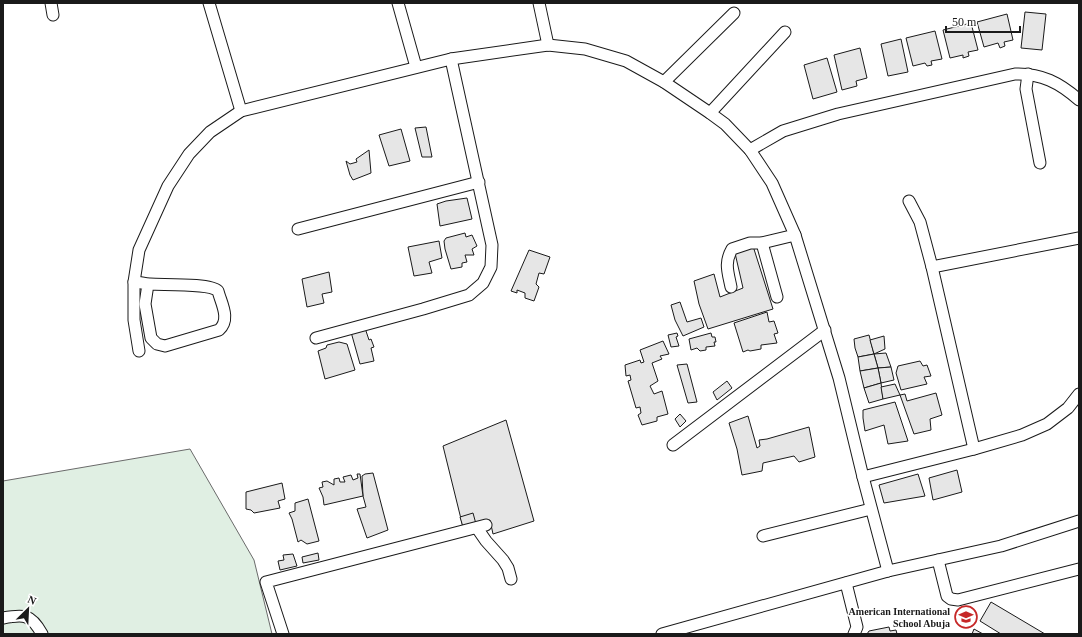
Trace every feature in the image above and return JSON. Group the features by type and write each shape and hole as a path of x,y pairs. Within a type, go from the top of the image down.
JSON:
{"street":[{"path":"51,3 53,15"},
{"path":"209,3 240,110"},
{"path":"398,3 416,67"},
{"path":"540,3 548,45"},
{"path":"664,82 734,13"},
{"path":"710,113 785,32"},
{"path":"139,351 134,320 134,282 139,250 168,186 189,154 210,132 240,110 451,59 548,45 585,49 626,61 664,82 725,124 750,150 772,184 795,235 840,378 863,477 888,571"},
{"path":"316,338 469,295 483,283 491,267 492,245 451,59"},
{"path":"750,150 783,131 838,114 1015,74 1040,76 1064,88 1079,100"},
{"path":"1028,74 1026,89 1040,163"},
{"path":"298,229 479,182"},
{"path":"909,201 920,222 932,267 974,449"},
{"path":"731,288 727,257 732,249 743,245 762,243 795,235"},
{"path":"932,267 1079,238"},
{"path":"762,243 778,297"},
{"path":"134,282 216,288 225,317 225,322 219,330 165,346 157,344 151,338 145,304 148,284"},
{"path":"673,445 825,330"},
{"path":"863,477 974,449 1022,435 1047,424 1068,408 1079,394"},
{"path":"763,536 871,509"},
{"path":"662,634 888,571 1001,546 1079,521"},
{"path":"283,634 266,582 482,527 486,541 503,560 508,568 511,579"},
{"path":"938,560 947,596 951,599 958,600 1079,569"},
{"path":"846,583 857,627 854,634"},
{"path":"3,618 20,614 30,618 37,625 42,634"}],"green space":[{"path":"190,449 254,560 272,634 3,634 3,481"}],"building":[{"path":"1025,12 1046,14 1042,50 1021,48"},
{"path":"1007,14 1013,40 1004,42 1005,46 1000,48 998,43 984,47 977,22"},
{"path":"971,23 978,50 968,52 969,56 963,58 963,55 950,58 943,30"},
{"path":"935,31 942,59 931,61 932,65 927,66 925,63 913,66 906,38"},
{"path":"901,39 908,72 888,76 881,44"},
{"path":"860,48 867,78 856,81 857,86 842,90 834,55"},
{"path":"827,58 837,92 813,99 804,65"},
{"path":"426,127 432,157 422,157 415,128"},
{"path":"401,129 410,161 389,166 379,135"},
{"path":"369,150 371,173 353,180 346,161 350,164 357,162 356,159"},
{"path":"467,198 472,219 440,226 437,204"},
{"path":"465,233 466,237 472,235 477,246 472,249 474,255 465,255 467,262 462,263 462,267 451,269 444,241 446,238"},
{"path":"439,241 442,258 429,262 432,273 414,276 408,247"},
{"path":"753,246 773,309 708,329 699,304 694,281 714,274 720,297 743,288 735,253"},
{"path":"529,250 550,257 544,274 539,273 536,284 539,287 534,301 525,298 525,293 517,290 517,293 511,291"},
{"path":"329,272 332,292 322,294 324,303 307,307 302,279"},
{"path":"680,302 687,322 701,318 704,327 683,336 675,320 671,305"},
{"path":"767,312 769,322 774,321 778,333 774,334 777,343 761,345 761,349 743,352 734,323"},
{"path":"365,328 369,340 371,339 374,347 371,348 374,361 360,364 351,332"},
{"path":"677,333 678,336 676,337 679,346 671,347 668,335"},
{"path":"711,333 712,337 715,337 715,346 706,347 706,350 700,351 697,348 691,350 689,339"},
{"path":"869,335 874,354 858,357 854,339"},
{"path":"884,336 885,349 874,354 870,340"},
{"path":"663,341 669,354 660,356 662,359 652,363 658,381 650,386 654,394 662,391 668,414 657,417 657,421 642,425 638,415 641,413 640,407 636,408 628,381 631,380 630,375 626,376 625,365 640,360 641,363 644,362 640,350"},
{"path":"339,342 347,344 355,370 325,379 318,351 326,348 327,345"},
{"path":"886,353 891,367 878,368 874,354"},
{"path":"874,354 878,368 860,371 858,357"},
{"path":"920,361 923,366 927,365 931,376 924,377 927,384 901,390 896,373 898,366"},
{"path":"687,364 697,402 688,403 677,365"},
{"path":"891,367 894,380 881,383 878,368"},
{"path":"878,368 881,383 864,388 860,371"},
{"path":"727,381 732,388 717,400 713,392"},
{"path":"881,383 883,399 869,403 864,388"},
{"path":"895,384 900,395 883,399 881,387"},
{"path":"936,393 942,415 930,419 931,430 914,434 900,395 905,394 907,401"},
{"path":"895,402 908,441 888,444 884,425 865,431 863,410"},
{"path":"680,414 686,421 680,427 675,419"},
{"path":"748,416 757,448 760,446 759,440 809,427 815,457 799,462 794,456 763,463 762,471 742,475 737,449 729,423"},
{"path":"506,420 534,521 493,534 490,520 463,527 443,446"},
{"path":"957,470 962,492 933,500 929,478"},
{"path":"373,473 388,530 367,538 357,509 366,507 363,496 362,476"},
{"path":"357,474 360,474 363,496 324,505 323,497 319,488 323,487 322,482 327,481 334,485 334,479 339,478 340,482 345,482 343,477 351,475 353,480 358,478"},
{"path":"918,474 925,496 884,503 879,485"},
{"path":"282,483 285,499 278,501 280,508 254,513 251,510 246,509 246,492"},
{"path":"308,499 319,541 307,544 301,540 298,542 289,513 295,511 295,503"},
{"path":"473,513 476,524 463,527 460,517"},
{"path":"318,553 319,560 303,563 302,557"},
{"path":"293,554 297,566 280,570 278,561 284,560 283,555"},
{"path":"991,602 1045,634 1001,634 980,621"},
{"path":"889,627 890,631 896,630 897,634 867,634 869,631"},
{"path":"974,629 983,634 972,634"}],"place":[{"name":"American International School Abuja","path":"966,617"}]}
